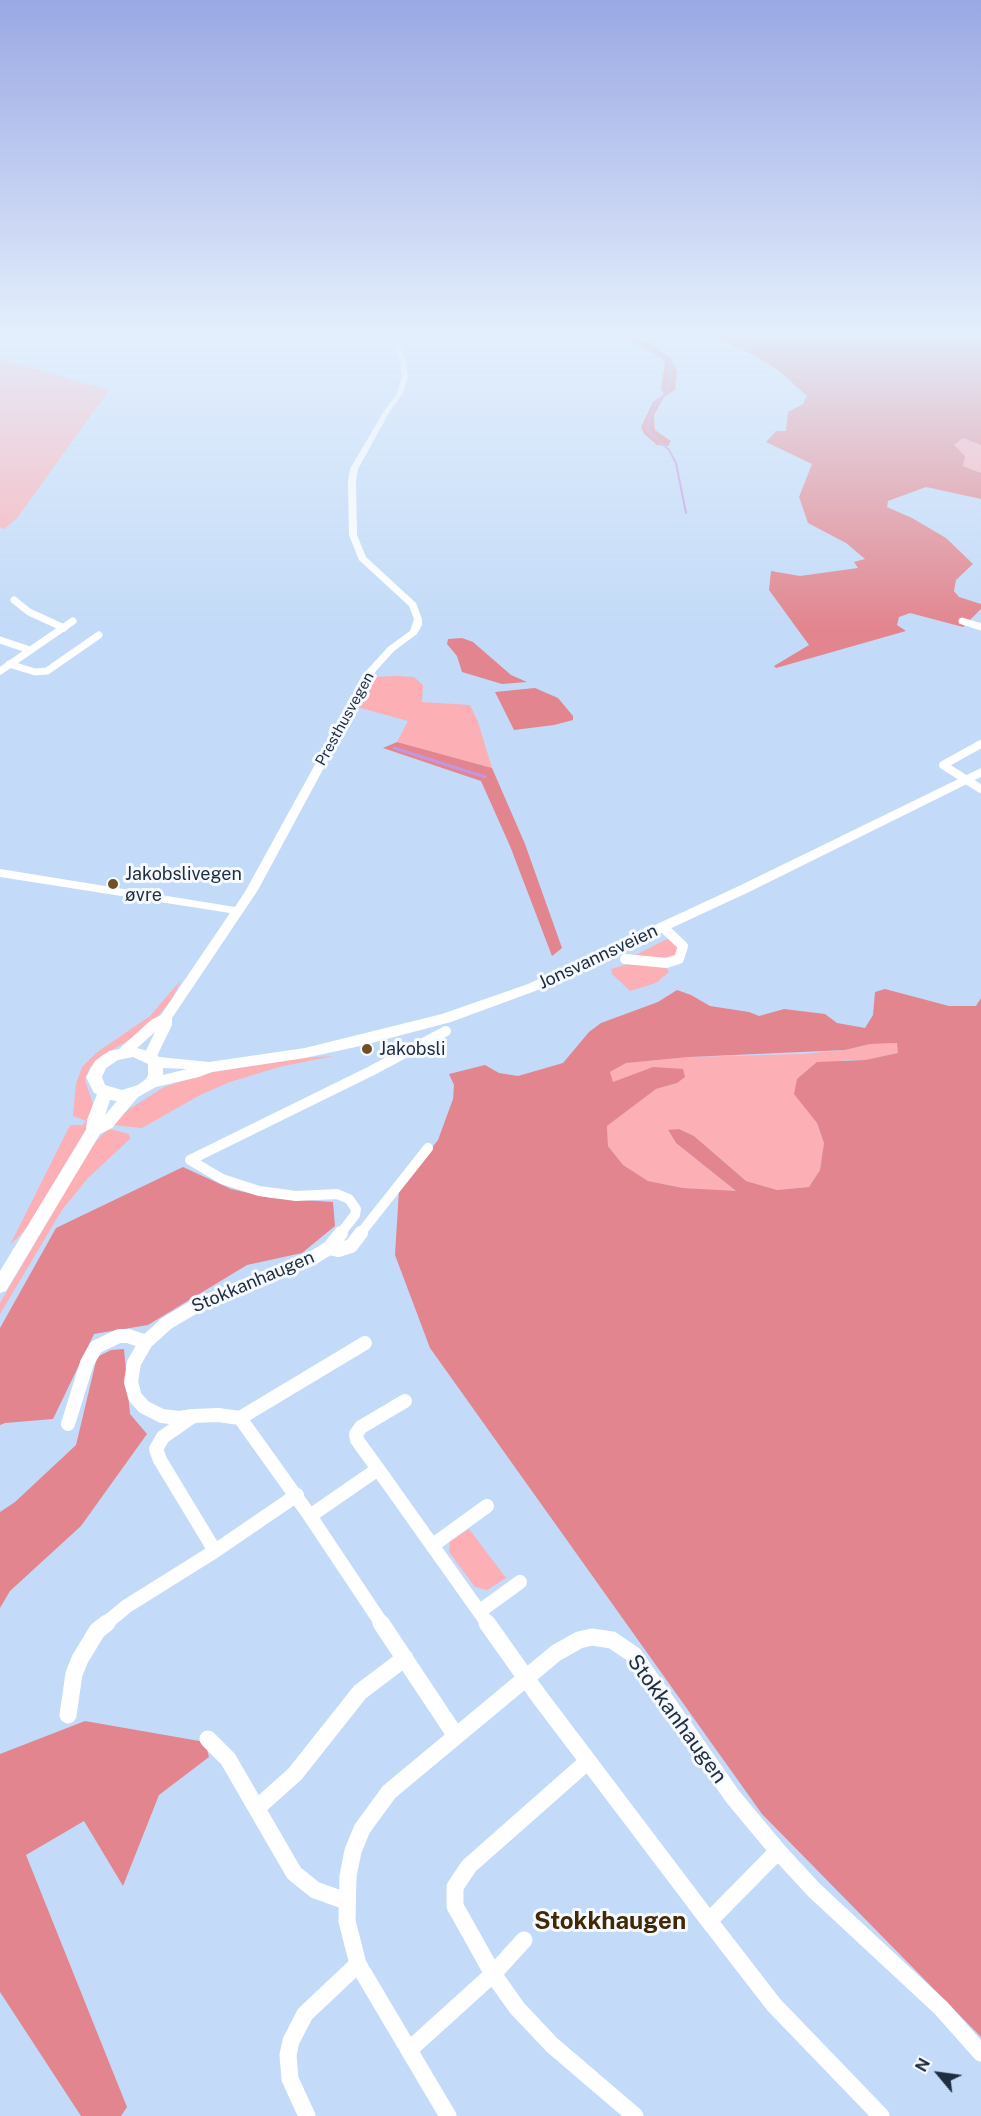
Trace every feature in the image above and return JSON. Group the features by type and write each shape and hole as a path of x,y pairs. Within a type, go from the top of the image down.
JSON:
{"main road":[{"name":"Jonsvannsveien","path":"151,1083 199,1072 209,1067 305,1053 446,1018 533,987 663,927 981,772"},
{"path":"123,1053 142,1053 153,1059 156,1076 151,1083 132,1094 123,1096 105,1093 95,1083 96,1071 106,1059 123,1053"},
{"name":"Jonsvannsveien","path":"153,1059 201,1064 209,1067"},
{"path":"0,1286 94,1130 95,1120 105,1093"},
{"path":"94,1130 106,1124 132,1094"}],"street":[{"name":"Presthusvegen","path":"153,1059 153,1047 165,1025 166,1018 239,911 372,670 391,649 414,632 417,625 418,619 413,605 362,558 353,535 352,482 354,469 377,431"},
{"path":"14,600 28,612 64,628"},
{"path":"0,670 73,621"},
{"path":"962,621 981,627"},
{"path":"9,664 35,672 47,671 99,635"},
{"path":"0,640 30,650"},
{"path":"981,744 943,765 981,789"},
{"path":"0,873 239,911"},
{"path":"625,959 666,963 679,959 683,946 663,927"},
{"name":"Presthusvegen","path":"123,1053 156,1023 166,1018"},
{"path":"329,1248 355,1215 356,1209 349,1199 337,1194 296,1196 258,1191 222,1179 190,1160 446,1031"},
{"name":"Stokkanhaugen","path":"240,1418 218,1414 180,1418 162,1416 144,1407 135,1397 131,1382 134,1363 146,1342 168,1323 196,1306 311,1258 329,1248 345,1249 357,1241 428,1148"},
{"path":"68,1424 87,1363 96,1347 102,1342 119,1336 146,1342"},
{"path":"365,1343 240,1418 297,1496 456,1736"},
{"path":"405,1401 361,1427 356,1434 357,1440 526,1678 774,2005 831,2061 881,2116"},
{"path":"193,1416 163,1437 156,1449 156,1454 215,1551"},
{"path":"310,1516 378,1469"},
{"path":"68,1715 74,1674 97,1631 127,1606 297,1496"},
{"path":"433,1545 487,1506"},
{"path":"480,1611 520,1582"},
{"name":"Stokkanhaugen","path":"448,2116 358,1964 349,1936 346,1901 353,1851 375,1807 389,1792 556,1653 579,1640 602,1637 623,1646 634,1655 733,1797 778,1851 839,1914 941,2008 981,2053"},
{"path":"257,1808 295,1774 360,1692 405,1658"},
{"path":"208,1739 228,1759 294,1873 315,1890 346,1901"},
{"path":"588,1761 469,1866 455,1887 455,1906 492,1974 517,2008 552,2045 635,2116"},
{"path":"709,1921 778,1851"},
{"path":"409,2050 492,1974 524,1940"},
{"path":"307,2116 290,2079 288,2055 291,2042 306,2014 358,1964"}],"shaded area":[{"path":"0,431 80,431 17,518 4,529 0,528"},
{"path":"643,431 656,431 671,441 668,446 657,445"},
{"path":"776,431 981,431 981,445 963,438 954,445 965,456 963,466 981,473 981,499 926,487 888,501 887,507 912,518 946,538 973,564 956,580 954,591 959,597 981,604 981,609 963,627 910,613 899,617 897,625 906,631 776,668 774,666 809,645 769,590 771,571 800,576 858,568 854,562 865,559 846,543 808,523 799,497 812,464 766,442"},
{"path":"963,438 981,445 981,473 963,466 963,460 954,445"},
{"path":"462,638 473,642 511,675 527,682 502,684 462,672 457,656 447,644 448,639"},
{"path":"373,677 414,677 423,685 422,702 470,705 478,722 492,768 397,742 408,721 357,707"},
{"path":"535,688 558,698 573,716 573,720 514,730 495,692"},
{"path":"397,742 492,768 525,844 562,948 552,956 510,846 481,781 383,748"},
{"path":"669,938 680,948 673,958 634,956"},
{"path":"632,963 666,967 669,972 656,983 630,991 612,974 611,969"},
{"path":"181,980 172,999 154,1021 129,1040 101,1056 90,1067 85,1080 93,1104 87,1127 28,1227 10,1245 68,1129 71,1125 83,1125 86,1121 73,1116 76,1084 82,1067 96,1053 150,1016"},
{"path":"885,989 949,1006 976,1006 981,998 981,2037 762,1814 430,1348 395,1255 399,1190 438,1140 453,1099 454,1085 449,1074 485,1065 499,1073 518,1076 563,1063 589,1032 601,1023 658,1002 677,990 710,1006 749,1012 759,1016 784,1009 825,1014 837,1023 865,1028 873,1015 875,992","holes":["897,1043 898,1053 865,1060 817,1062 797,1079 794,1094 817,1123 824,1143 820,1170 809,1187 777,1190 746,1181 694,1136 679,1129 668,1130 676,1143 736,1191 683,1188 648,1181 623,1165 608,1146 607,1126 656,1089 677,1083 685,1077 683,1069 653,1067 613,1082 610,1072 626,1063 689,1057 845,1050 870,1044"]},
{"path":"898,1043 898,1053 865,1060 844,1060 795,1094 817,1123 824,1143 820,1170 809,1187 777,1190 746,1181 694,1136 679,1129 668,1131 676,1143 737,1192 683,1188 648,1181 623,1165 608,1146 607,1126 656,1089 677,1083 612,1083 610,1072 625,1063 689,1057 803,1054 845,1050 870,1044"},
{"path":"333,1056 279,1067 230,1082 200,1095 142,1128 112,1125 125,1112 164,1087 208,1073 300,1058"},
{"path":"112,1125 110,1129 129,1134 130,1139 88,1178 62,1210 0,1314 0,1303 82,1162 97,1140"},
{"path":"183,1167 231,1189 271,1198 333,1202 335,1226 302,1253 247,1265 148,1325 94,1334 53,1419 0,1425 0,1328 56,1228"},
{"path":"124,1349 130,1414 147,1434 81,1526 10,1591 0,1608 0,1512 15,1502 76,1445 97,1357 111,1350"},
{"path":"469,1529 506,1578 487,1590 475,1587 449,1552 450,1541"},
{"path":"85,1721 205,1742 209,1757 159,1795 123,1886 84,1821 26,1855 127,2107 121,2116 81,2116 0,1992 0,1754"}],"waterway":[{"path":"648,431 669,450 676,463 686,513"},
{"path":"394,748 485,777"}],"place":[{"name":"Jakobslivegen øvre","path":"113,884"},
{"name":"Jakobsli","path":"367,1049"}],"district":[{"name":"Stokkhaugen","path":"610,1922"}]}
